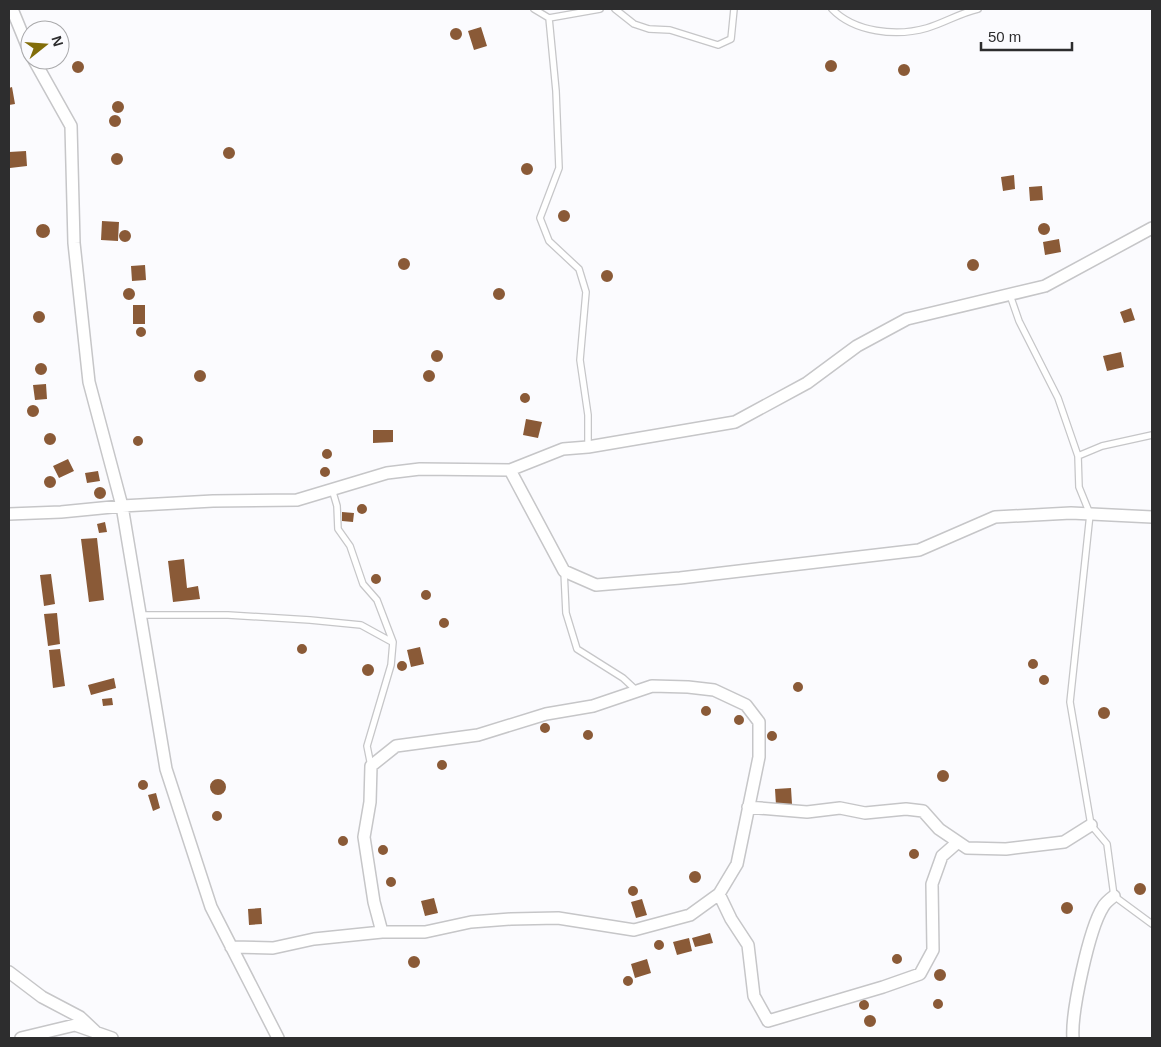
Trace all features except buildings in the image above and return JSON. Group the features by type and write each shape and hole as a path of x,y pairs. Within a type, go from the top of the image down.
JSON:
{"street":[{"path":"12,13 20,31"},
{"path":"40,70 71,126 74,243 89,382 122,506 166,769 211,907 278,1038"},
{"path":"9,514 213,501 297,500 387,473 420,469 510,470 564,449 588,447 735,422 806,383 857,346 907,319 1045,286 1152,228"},
{"path":"510,470 564,571 596,585 680,578 919,550 995,517 1090,514 1152,517"},
{"path":"231,947 272,948 314,939 382,932 425,932 472,922 558,918 634,930 690,915 719,894 737,864 759,757 759,722 746,705 714,690 688,686 652,686 593,706 546,714 478,735 396,746 371,766 370,802 364,836 374,902 382,932"},
{"path":"748,807 807,812 840,808 865,813 906,809 923,811 939,829 967,848 1006,849 1064,842 1090,825"},
{"path":"719,894 730,919 748,945 754,996 768,1021 883,988 920,974 933,950 932,884 942,856 958,842"},
{"path":"1073,1038 1072,1026 1082,970 1103,907 1114,896"},
{"path":"9,972 42,997 80,1017 97,1033"},
{"path":"21,1038 75,1025 112,1038"}],"lane":[{"path":"534,9 549,18 600,9"},
{"path":"615,9 634,24 649,29 670,30 718,45 731,39 734,9"},
{"path":"832,9 837,14 864,29 904,31 927,28 978,9"},
{"path":"549,18 556,91 559,168 540,218 549,241 579,269 586,292 580,360 588,414 588,447"},
{"path":"1010,295 1019,321 1058,398 1078,456 1079,487 1090,514 1070,702 1090,825 1106,844 1114,896 1152,924"},
{"path":"1078,456 1102,446 1152,435"},
{"path":"332,490 337,506 338,529 350,546 363,584 378,600 384,622 393,642 391,665 367,746 371,766"},
{"path":"564,571 566,613 577,649 623,678 637,691"},
{"path":"139,616 228,614 310,620 361,626 393,642"}]}
